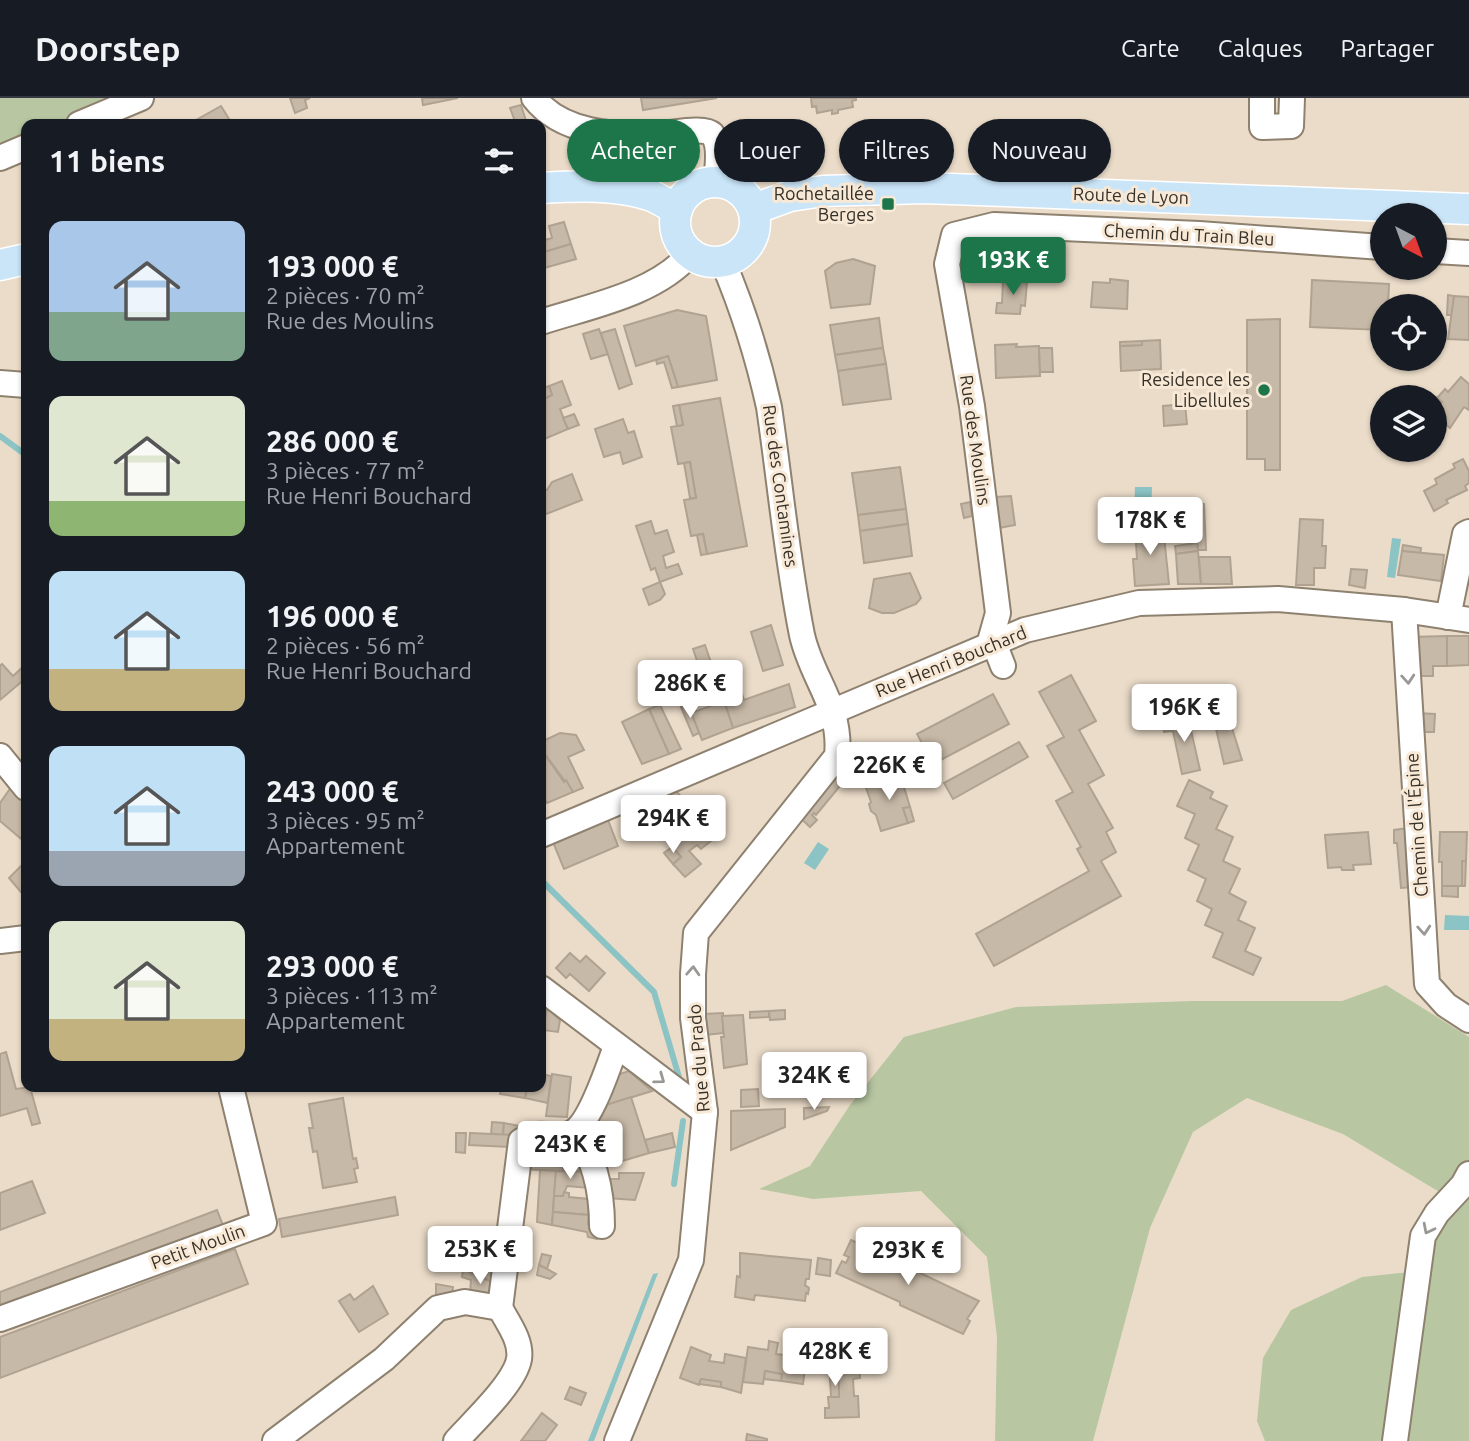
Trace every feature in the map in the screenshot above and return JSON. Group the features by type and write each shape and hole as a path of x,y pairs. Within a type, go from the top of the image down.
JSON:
{"main road":[{"path":"716,182 728,184 748,198 754,209 756,223 746,248 736,257 723,262 700,260 690,254 677,234 677,210 689,192 698,186 716,182"},
{"path":"546,188 574,186 620,189 654,197 677,210"},
{"name":"Route de Lyon","path":"754,209 790,196 823,191 912,188 1469,209"},
{"path":"0,265 21,260"}],"street":[{"path":"91,119 141,98"},
{"path":"534,98 548,113 574,126 613,134 704,130 714,139"},
{"path":"1262,98 1262,127 1292,126 1292,98"},
{"path":"0,158 21,149"},
{"name":"Chemin du Train Bleu","path":"954,235 994,225 1199,234 1370,246"},
{"name":"Rue des Moulins","path":"954,235 947,264 972,406 998,613 992,644"},
{"path":"1447,252 1469,254"},
{"path":"546,320 648,286 678,267 690,254"},
{"name":"Rue des Contamines","path":"723,262 739,299 767,397 803,637 834,710"},
{"path":"0,383 21,385"},
{"path":"1459,618 1465,534 1469,532"},
{"name":"Rue Henri Bouchard","path":"546,833 1025,630 1139,603 1278,599 1404,610 1459,618"},
{"name":"Chemin de l'Épine","path":"1404,610 1427,984 1446,1004 1469,1020"},
{"path":"992,644 1003,666"},
{"name":"Rue du Prado","path":"617,1441 691,1261 705,1112 693,1018 696,933 837,756 839,741 834,710"},
{"path":"0,757 21,782"},
{"path":"0,941 21,939"},
{"path":"546,992 705,1112"},
{"path":"456,1441 507,1384 519,1358 515,1334 500,1308 521,1141 534,1134 566,1136 575,1132 600,1091 616,1046"},
{"name":"Petit Moulin","path":"0,1319 264,1223 232,1092"},
{"path":"575,1132 586,1146 602,1194 602,1226"},
{"path":"1395,1441 1423,1236 1437,1213 1463,1185 1469,1174"},
{"path":"275,1441 384,1359 438,1308 465,1302 500,1308"}],"green space":[{"path":"0,98 128,98 79,119 21,119 21,143 0,153"},
{"path":"1386,985 1469,1037 1469,1441 1402,1441 1401,1431 1380,1441 1265,1441 1257,1421 1263,1358 1291,1310 1362,1277 1429,1270 1446,1196 1343,1134 1247,1098 1193,1132 1150,1228 1093,1441 995,1441 997,1337 987,1257 921,1191 813,1199 759,1189 810,1166 850,1105 904,1037 1016,1007 1193,1001 1342,1001"}],"water":[{"path":"1135,487 1152,487 1151,518 1130,518 1134,512"},
{"path":"1392,538 1401,539 1395,578 1387,577"},
{"path":"818,842 829,849 815,870 804,863"},
{"path":"1445,915 1469,916 1469,930 1444,930"},
{"path":"658,1273 594,1441 588,1441 653,1274"}],"building":[{"path":"290,98 310,98 305,100 307,108 295,113"},
{"path":"422,98 458,98 423,105"},
{"path":"641,98 717,98 643,110"},
{"path":"811,98 856,100 852,101 853,107 832,114 832,110 817,113 816,106 812,107"},
{"path":"521,105 525,119 514,119 510,108"},
{"path":"221,106 229,119 198,119"},
{"path":"564,222 571,244 546,252 546,240 552,238 549,226"},
{"path":"571,244 576,259 546,268 546,252"},
{"path":"853,259 875,266 870,304 831,308 825,271 836,263"},
{"path":"1004,268 1021,269 1020,281 1003,280"},
{"path":"1110,279 1128,281 1127,309 1091,307 1093,282 1110,283"},
{"path":"1003,280 1027,281 1025,306 1021,305 1020,314 996,313 997,303 1002,303"},
{"path":"1312,280 1389,284 1389,294 1370,294 1370,330 1310,327"},
{"path":"1448,295 1454,296 1452,315 1447,315"},
{"path":"1454,296 1469,297 1469,340 1448,339"},
{"path":"677,310 706,316 717,380 678,387 668,356 636,366 624,326"},
{"path":"879,318 883,348 835,355 830,325"},
{"name":"Residence les Libellules","path":"1280,319 1280,470 1265,470 1265,459 1247,459 1247,320"},
{"path":"599,329 608,354 591,359 583,334"},
{"path":"615,329 632,384 619,389 601,333"},
{"path":"1160,340 1161,369 1121,371 1120,346 1142,345 1142,341"},
{"path":"1142,341 1142,345 1120,346 1120,342"},
{"path":"1017,344 1016,347 1039,346 1040,376 996,378 995,345"},
{"path":"883,348 886,364 838,371 835,355"},
{"path":"1039,348 1052,348 1053,372 1040,372"},
{"path":"668,356 678,387 672,388 664,362 657,364 656,360"},
{"path":"886,364 891,399 843,405 838,371"},
{"path":"1461,377 1469,384 1469,410 1464,407 1450,428 1447,425 1448,392"},
{"path":"562,381 571,405 560,409 568,429 546,438 546,398 552,395 549,386"},
{"path":"549,386 552,395 546,398 546,387"},
{"path":"720,398 747,546 707,554 703,534 691,536 684,500 696,498 690,462 678,464 671,427 683,425 679,405"},
{"path":"1185,404 1187,424 1164,426 1163,406"},
{"path":"679,405 683,425 677,426 673,406"},
{"path":"574,414 579,425 568,429 563,418"},
{"path":"623,419 628,433 634,431 642,457 623,464 620,452 604,457 595,429"},
{"path":"1463,459 1469,471 1469,483 1465,486 1467,490 1446,500 1448,503 1434,511 1424,491 1437,484 1435,479 1455,468 1453,464"},
{"path":"690,462 696,498 690,498 684,463"},
{"path":"900,467 906,509 858,515 852,473"},
{"path":"572,474 582,500 546,514 546,490 552,482"},
{"path":"1011,496 1015,525 999,528 996,497"},
{"path":"970,502 972,516 964,518 961,504"},
{"path":"1194,504 1204,504 1206,550 1198,550"},
{"path":"906,509 908,524 860,531 858,515"},
{"path":"1300,519 1323,520 1325,568 1314,568 1314,585 1296,585"},
{"path":"651,521 655,534 667,530 674,552 663,556 666,568 678,564 682,574 660,582 655,568 651,570 636,526"},
{"path":"908,524 912,556 864,563 860,531"},
{"path":"1135,526 1163,527 1169,584 1135,586"},
{"path":"703,534 707,554 701,555 697,535"},
{"path":"1197,543 1198,551 1176,554 1175,546"},
{"path":"1403,545 1421,548 1420,554 1402,551"},
{"path":"1198,551 1201,584 1178,584 1176,554"},
{"path":"1402,551 1444,555 1441,581 1398,575"},
{"path":"1199,557 1230,557 1232,584 1201,584"},
{"path":"1351,569 1367,570 1365,588 1349,585"},
{"path":"910,573 921,598 916,604 894,613 882,613 869,608 874,579"},
{"path":"660,582 665,594 660,600 649,605 643,589"},
{"path":"771,625 783,665 763,671 751,632"},
{"path":"1447,636 1469,636 1469,665 1447,666"},
{"path":"1447,636 1447,666 1433,666 1433,676 1414,676 1410,637"},
{"path":"705,645 722,695 710,699 693,649"},
{"path":"2,664 13,676 21,669 21,682 0,700"},
{"path":"1071,675 1096,721 1079,730 1104,775 1088,784 1113,828 1106,832 1116,852 1101,861 1121,896 994,966 976,934 1089,871 1077,849 1081,847 1056,801 1073,792 1047,746 1064,737 1039,692"},
{"path":"789,684 795,707 733,728 721,691 739,685 744,700"},
{"path":"993,694 1009,724 933,764 917,734"},
{"path":"724,701 733,728 702,740 691,713"},
{"path":"688,704 699,733 693,736 681,707"},
{"path":"660,705 681,749 669,754 649,709"},
{"path":"649,709 669,754 642,764 622,722"},
{"path":"1226,709 1242,760 1224,764 1212,711"},
{"path":"1417,713 1435,714 1434,732 1418,732"},
{"path":"1188,717 1200,770 1182,774 1173,731 1164,732 1162,722"},
{"path":"560,733 576,735 584,750 568,757 583,788 573,792 546,756 546,740"},
{"path":"1019,742 1028,757 953,799 944,783"},
{"path":"546,756 573,792 546,801"},
{"path":"839,765 850,774 816,815 812,815 817,820 810,827 798,816"},
{"path":"900,774 910,807 903,808 908,823 881,831 876,815 871,811 865,785"},
{"path":"1189,780 1213,792 1210,798 1227,806 1216,829 1233,837 1223,861 1240,869 1229,893 1246,902 1238,920 1255,928 1245,951 1261,958 1253,975 1213,957 1223,933 1205,925 1212,909 1197,901 1206,879 1188,870 1199,845 1185,838 1195,814 1177,806"},
{"path":"12,786 21,797 21,839 0,821 0,803"},
{"path":"676,791 686,802 679,807 668,794"},
{"path":"910,807 914,821 908,823 903,808"},
{"path":"696,811 717,836 701,849 697,845 689,851 701,864 685,877 673,864 681,857 663,836 671,831 669,827 682,816 684,820"},
{"path":"608,820 618,846 564,869 553,842"},
{"path":"1409,828 1413,887 1401,888 1394,830"},
{"path":"1368,832 1371,864 1353,865 1354,870 1328,868 1325,835"},
{"path":"1440,832 1467,832 1466,861 1462,861 1462,886 1442,886 1442,862 1439,862"},
{"path":"672,847 681,857 673,864 664,853"},
{"path":"1462,861 1466,861 1465,886 1462,886"},
{"path":"21,866 21,892 9,878"},
{"path":"1442,886 1458,886 1458,897 1442,896"},
{"path":"570,953 580,962 586,956 605,973 589,991 570,974 566,978 556,968"},
{"path":"547,1008 560,1020 558,1032 546,1030"},
{"path":"785,1010 785,1019 770,1020 769,1011"},
{"path":"769,1011 769,1017 750,1018 750,1012"},
{"path":"723,1013 723,1033 706,1035 704,1014"},
{"path":"743,1015 747,1064 724,1068 722,1016"},
{"path":"6,1052 16,1089 31,1092 40,1123 32,1125 27,1108 0,1116 0,1054"},
{"path":"629,1071 652,1091 600,1107 616,1075"},
{"path":"552,1074 571,1077 567,1117 546,1116"},
{"path":"546,1075 551,1076 548,1103 525,1098 526,1092 546,1092"},
{"path":"758,1089 759,1106 741,1107 741,1090"},
{"path":"500,1092 526,1092 525,1098"},
{"path":"631,1097 649,1153 612,1164 595,1113 600,1107"},
{"path":"343,1098 353,1159 356,1158 358,1168 354,1169 357,1182 323,1188 317,1151 313,1152 309,1128 313,1128 309,1104"},
{"path":"829,1107 827,1111 804,1119 804,1108"},
{"path":"785,1109 785,1127 731,1150 731,1111"},
{"path":"492,1122 504,1123 503,1135 491,1135"},
{"path":"504,1123 519,1126 513,1135 503,1135"},
{"path":"456,1133 466,1133 465,1153 456,1152"},
{"path":"470,1133 513,1135 511,1147 469,1145"},
{"path":"672,1133 675,1147 649,1153 645,1140"},
{"path":"531,1142 541,1142 541,1151 563,1153 563,1171 519,1169"},
{"path":"563,1153 585,1154 587,1172 563,1171"},
{"path":"540,1170 556,1171 552,1225 537,1222"},
{"path":"556,1171 587,1172 589,1188 567,1186 563,1196 554,1196"},
{"path":"619,1173 644,1173 635,1200 607,1198 608,1179 619,1179"},
{"path":"32,1181 45,1213 0,1230 0,1193"},
{"path":"564,1192 569,1193 569,1197 589,1199 589,1215 553,1212 554,1196 563,1196"},
{"path":"395,1197 398,1215 282,1237 279,1219"},
{"path":"217,1210 224,1228 0,1312 0,1292"},
{"path":"553,1212 589,1215 588,1224 597,1225 597,1239 588,1237 587,1232 552,1225"},
{"path":"851,1240 979,1301 967,1319 970,1321 963,1334 836,1273 842,1261 846,1263 849,1257 844,1255"},
{"path":"434,1244 468,1251 464,1269 435,1261"},
{"path":"235,1249 248,1284 0,1378 0,1337"},
{"path":"476,1250 490,1251 490,1254 498,1255 494,1283 464,1269 468,1251 470,1261 474,1262"},
{"path":"740,1253 811,1260 809,1279 806,1279 805,1285 809,1288 805,1301 755,1295 754,1300 735,1297 737,1276 740,1277"},
{"path":"542,1254 551,1256 547,1269 539,1265"},
{"path":"818,1258 831,1260 830,1276 816,1274"},
{"path":"539,1265 556,1274 550,1279 537,1275"},
{"path":"463,1269 494,1283 494,1300 470,1294 471,1280 462,1277"},
{"path":"436,1284 453,1287 452,1297 436,1296"},
{"path":"373,1286 388,1314 359,1332 339,1301 350,1294 354,1300"},
{"path":"769,1341 778,1343 776,1354 785,1355 786,1348 807,1351 803,1384 781,1381 782,1374 765,1371 763,1384 743,1382 748,1347 768,1350"},
{"path":"691,1347 711,1355 709,1361 724,1363 725,1354 746,1358 741,1393 721,1387 721,1382 701,1379 699,1385 680,1378"},
{"path":"859,1357 860,1378 853,1379 854,1396 858,1396 859,1417 825,1418 825,1408 829,1408 828,1397 839,1397 839,1379 830,1379 830,1369 825,1369 825,1359"},
{"path":"765,1371 782,1374 781,1381 764,1379"},
{"path":"701,1379 721,1382 721,1387 699,1384"},
{"path":"830,1379 839,1379 839,1397 831,1397"},
{"path":"570,1387 586,1393 581,1405 565,1399"},
{"path":"542,1413 557,1425 545,1441 521,1441"},
{"path":"747,1434 767,1439 767,1441 746,1441"}],"waterway":[{"path":"0,436 21,451"},
{"path":"546,885 654,992 679,1077"},
{"path":"674,1184 683,1121"}],"place":[{"name":"Rochetaillée Berges","path":"888,204"},
{"name":"Residence les Libellules","path":"1264,390"}]}
